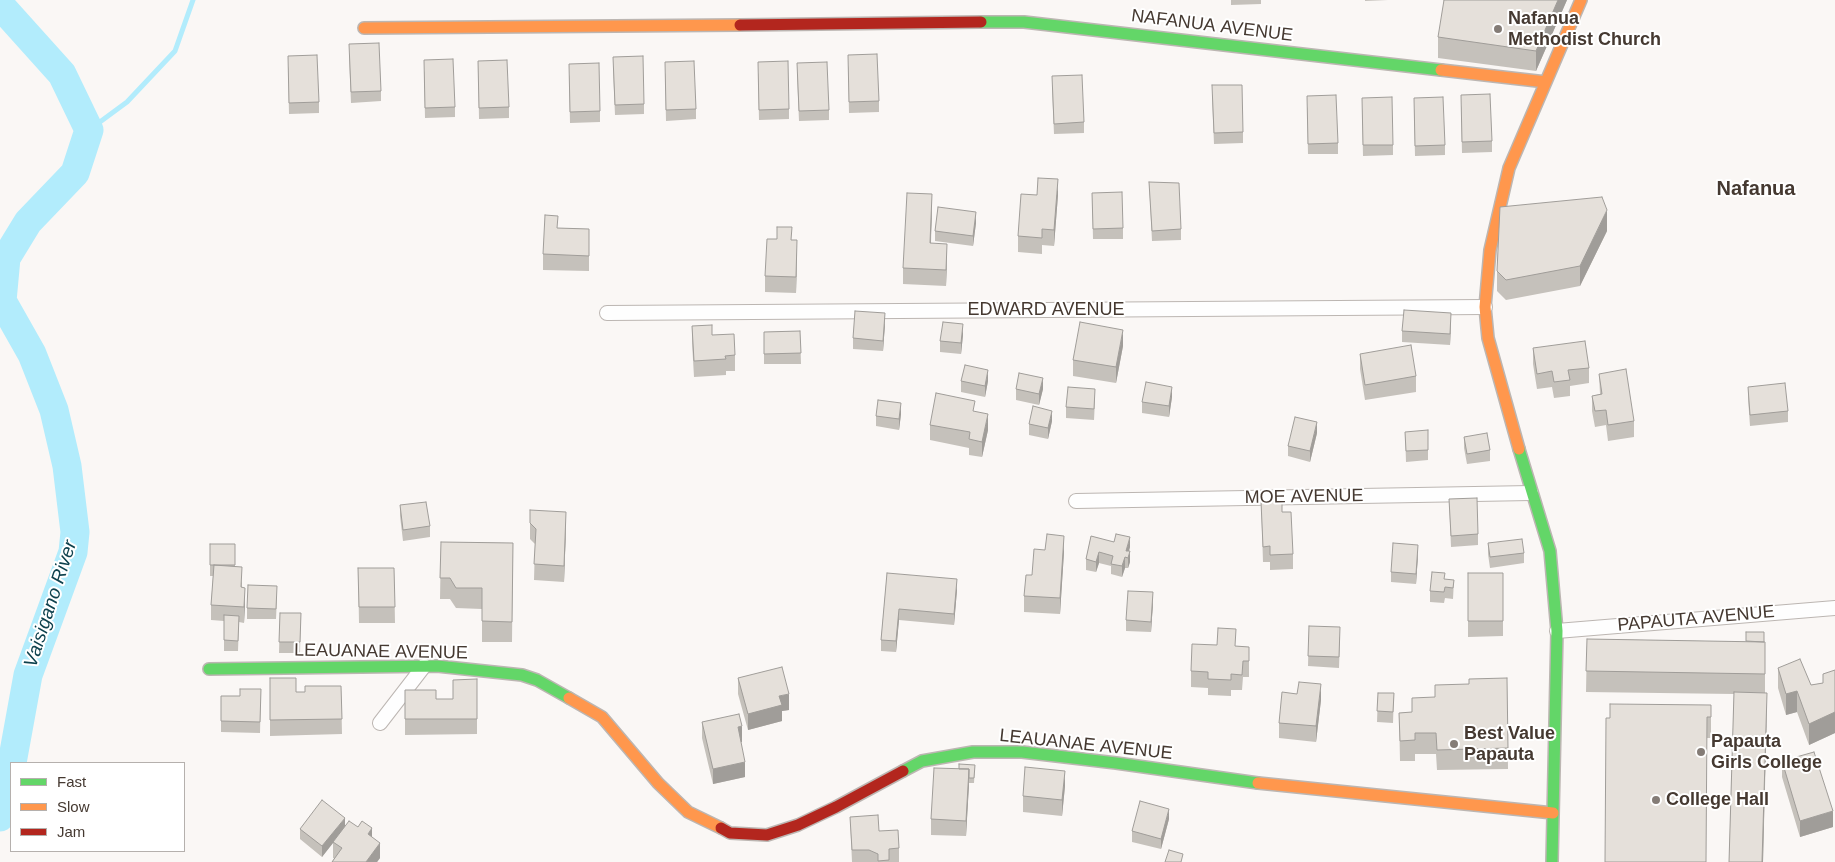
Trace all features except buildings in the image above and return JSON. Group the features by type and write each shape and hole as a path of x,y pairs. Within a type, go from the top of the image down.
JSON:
{"street":[{"path":"1552,862 1556,631 1550,551 1488,338 1485,308 1490,250 1509,168 1581,0"},
{"name":"NAFANUA AVENUE","path":"364,28 1024,22 1546,82"},
{"name":"EDWARD AVENUE","path":"607,313 1485,308"},
{"name":"MOE AVENUE","path":"1076,501 1532,493"},
{"name":"PAPAUTA AVENUE","path":"1556,631 1835,608"},
{"path":"380,723 424,666"},
{"name":"LEAUANAE AVENUE","path":"209,669 437,666 522,675 537,680 602,717 658,783 688,812 730,833 767,835 798,825 922,761 972,752 1041,754 1243,782 1553,814"}],"waterway":[{"path":"89,130 127,102 175,51 193,0"},
{"name":"Vaisigano River","path":"0,5 62,74 89,130 75,173 28,222 6,258 2,301 32,354 54,410 67,466 75,532 73,552 28,675 12,762"},
{"name":"Vaisigano River","path":"0,817 10,772"}],"traffic: fast":[{"path":"981,22 1024,22 1441,70"},
{"path":"1519,449 1550,551 1557,631 1552,862"},
{"path":"209,669 437,666 522,675 537,680 569,698"},
{"path":"903,771 922,761 973,752 1022,752 1258,783"}],"traffic: slow":[{"path":"1519,449 1488,338 1485,307 1490,250 1509,168 1581,0"},
{"path":"364,28 740,25"},
{"path":"1441,70 1546,82"},
{"path":"569,698 602,717 658,783 688,812 721,828"},
{"path":"1258,783 1553,813"}],"traffic: jam":[{"path":"740,25 981,22"},
{"path":"721,828 730,833 767,835 798,825 903,771"}],"place":[{"name":"Nafanua Methodist Church","path":"1498,29"},
{"name":"Best Value Papauta","path":"1454,744"},
{"name":"Papauta Girls College","path":"1701,752"},
{"name":"College Hall","path":"1656,800"}],"district":[{"name":"Nafanua","path":"1756,189"}]}
